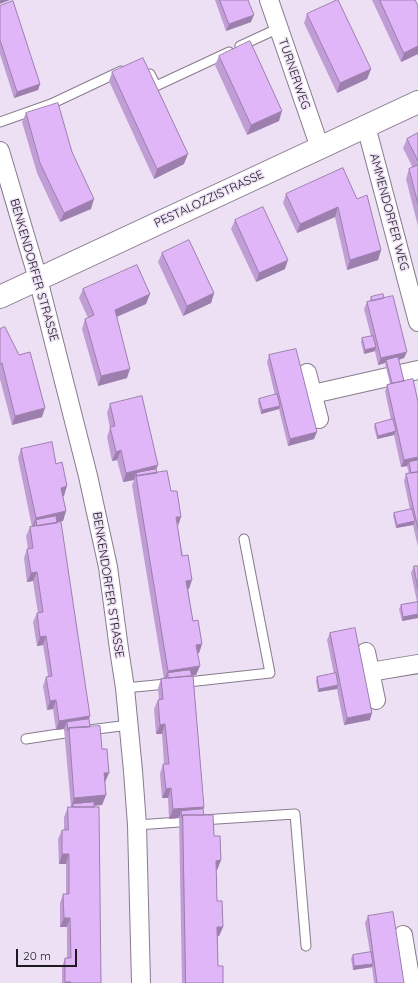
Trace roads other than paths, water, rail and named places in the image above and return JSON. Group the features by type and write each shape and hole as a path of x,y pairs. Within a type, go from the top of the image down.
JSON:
{"street":[{"name":"TURNERWEG","path":"269,0 320,148"},
{"name":"PESTALOZZISTRASSE","path":"0,297 418,102"},
{"name":"AMMENDORFER WEG","path":"366,126 418,322"},
{"name":"BENKENDORFER STRASSE","path":"0,151 38,279 88,476 108,567 118,649 125,688 133,771 137,825 141,983"},
{"path":"313,394 418,370"},
{"path":"307,373 319,419"},
{"path":"366,652 376,700"},
{"path":"370,672 418,664"},
{"path":"403,935 413,956 411,983"}],"lane":[{"path":"147,66 156,86 279,28"},
{"path":"0,122 51,104 129,67"},
{"path":"188,682 270,673 244,539"},
{"path":"125,688 166,684"},
{"path":"87,730 129,725"},
{"path":"26,739 65,734"},
{"path":"201,820 295,814 306,946"},
{"path":"137,825 179,822"}]}
